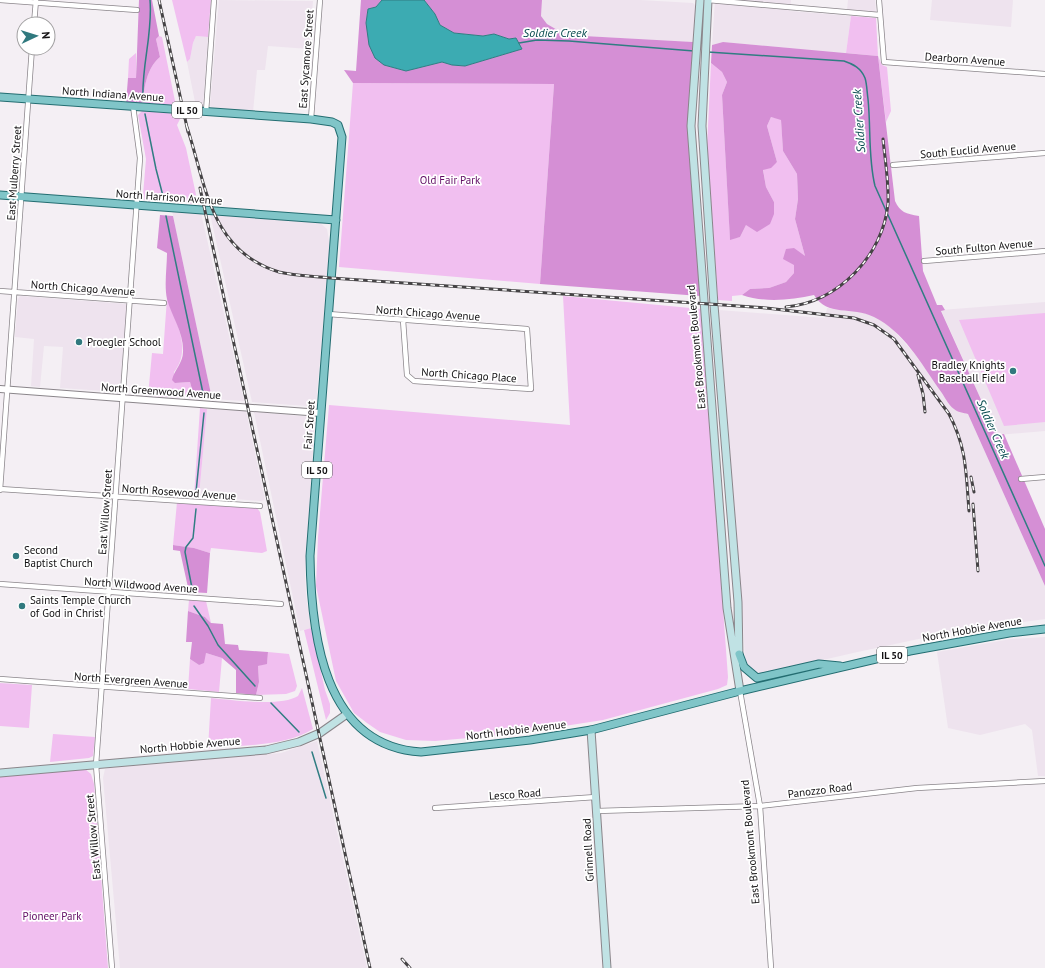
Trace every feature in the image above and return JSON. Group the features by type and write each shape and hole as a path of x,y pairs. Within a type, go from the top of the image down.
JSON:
{"main road":[{"name":"East Brookmont Boulevard","path":"700,0 691,126 727,608 740,691"},
{"name":"East Brookmont Boulevard","path":"708,0 702,126 714,304 738,602 740,691"},
{"name":"North Indiana Avenue","path":"0,97 311,119 332,122 338,125 341,130"},
{"name":"Fair Street","path":"341,130 336,220 310,556 310,600 324,666 334,694 346,714"},
{"name":"North Harrison Avenue","path":"0,195 336,220"},
{"name":"North Hobbie Avenue","path":"0,774 266,750 299,742 320,733 346,714 357,725 380,741 391,746 411,751 427,751 532,740 591,730 740,691 941,645 1009,633 1045,629"},
{"path":"739,654 744,667 757,678 819,664 846,666"},
{"name":"Grinnell Road","path":"591,730 606,968"}],"street":[{"path":"0,0 36,1 137,10"},
{"path":"206,112 214,0"},
{"name":"East Sycamore Street","path":"311,119 320,0"},
{"path":"708,0 880,15 879,0"},
{"path":"35,16 36,1"},
{"name":"Dearborn Avenue","path":"880,15 884,62 1045,74"},
{"name":"East Mulberry Street","path":"0,489 32,56"},
{"name":"East Willow Street","path":"112,968 96,765 140,158 133,106"},
{"name":"South Euclid Avenue","path":"893,165 1045,153"},
{"name":"South Fulton Avenue","path":"924,261 1045,251"},
{"name":"North Chicago Avenue","path":"0,292 164,303"},
{"name":"North Chicago Avenue","path":"328,314 527,329 531,389"},
{"name":"North Chicago Place","path":"403,320 407,375 414,381 531,389"},
{"name":"North Greenwood Avenue","path":"0,389 321,413"},
{"path":"1021,479 1045,477"},
{"name":"North Rosewood Avenue","path":"0,489 260,506"},
{"name":"North Wildwood Avenue","path":"0,584 281,604"},
{"name":"North Evergreen Avenue","path":"0,679 260,698"},
{"name":"East Brookmont Boulevard","path":"740,691 760,806 771,968"},
{"name":"Panozzo Road","path":"597,811 760,806 917,788 1045,781"},
{"name":"Lesco Road","path":"435,808 596,797"}],"shaded area":[{"path":"139,0 152,0 159,36 156,39 160,57 155,62 149,73 145,85 142,104 126,103 128,78 136,78"},
{"path":"219,0 313,1 309,49 268,46 265,70 257,70 253,112 213,108 210,106"},
{"path":"361,0 382,0 376,7 368,9 366,23 384,65 406,71 442,62 452,65 465,66 522,49 516,38 509,39 494,34 483,36 454,33 440,25 435,14 424,0 542,0 541,16 547,24 566,35 693,42 688,123 700,296 540,284 554,84 353,83 344,70 356,71"},
{"path":"542,0 640,0 693,3 697,7 693,42 566,35 547,24 541,16"},
{"path":"715,0 791,0 790,11 851,16 846,53 723,42 712,45"},
{"path":"848,0 875,0 876,12 847,10"},
{"path":"932,0 1013,0 1011,27 930,20"},
{"path":"196,36 208,37 203,106 201,108 196,107 187,62 190,59"},
{"path":"723,42 878,56 895,201 899,208 904,212 919,216 923,271 937,305 942,305 945,310 941,311 997,435 1004,434 1045,529 1045,586 968,414 957,411 950,405 911,349 894,331 885,323 866,314 833,309 826,306 819,302 814,295 769,300 751,298 742,295 750,289 769,288 786,282 794,273 794,265 783,259 786,249 794,248 805,256 795,219 798,199 797,174 783,151 781,120 771,117 767,126 777,162 771,168 763,170 766,187 774,202 774,214 770,224 757,232 746,225 740,237 730,240 722,95 727,82 722,72 711,63 712,45"},
{"path":"172,211 201,213 244,401 212,399"},
{"path":"210,214 319,222 327,229 330,247 316,405 307,406 252,402"},
{"path":"160,215 173,216 211,394 193,393 190,382 175,383 172,380 182,360 183,345 180,332 169,306 166,294 167,253 157,248"},
{"name":"Proegler School","path":"20,296 127,304 120,392 60,388 63,347 44,346 40,387 31,386 34,339 15,337 18,299"},
{"name":"Bradley Knights Baseball Field","path":"1045,302 1045,431 997,435 941,310"},
{"path":"827,308 855,310 873,316 890,326 968,414 1045,586 1045,619 956,631 763,674 757,674 749,668 745,660 719,310 825,318"},
{"path":"207,409 246,411 265,500 260,501 199,496"},
{"path":"254,412 312,417 315,421 305,573 306,595 311,628 300,631"},
{"path":"173,545 194,548 210,553 207,593 189,592 180,551 173,550"},
{"path":"188,611 205,617 211,623 223,624 225,644 238,645 239,650 268,652 267,664 258,666 259,682 256,695 236,693 236,670 222,658 206,653 204,663 199,665 190,659 192,642 186,642"},
{"path":"1045,637 1045,776 1038,776 1032,730 1025,724 980,735 948,728 937,652 1011,639"},
{"path":"317,741 367,968 120,968 103,778 105,769 281,753"}],"green space":[{"path":"172,0 211,0 208,37 196,36 190,59 187,62"},
{"path":"851,16 876,18 878,56 846,53"},
{"path":"159,36 162,37 176,106 142,104 145,85 149,73 155,62 160,57 156,39"},
{"path":"136,53 136,78 128,78 129,59"},
{"path":"878,56 882,65 887,67 891,111 886,122"},
{"path":"711,63 722,72 727,82 722,95 730,239 740,237 746,225 774,202 766,187 763,169 777,162 767,126 771,117 781,119 783,151 797,174 798,199 795,219 805,256 794,265 794,273 786,282 769,288 750,289 742,295 732,296 732,301 718,300 707,147"},
{"name":"Old Fair Park","path":"353,83 554,84 540,284 339,267"},
{"path":"142,111 178,114 180,119 177,125 186,148 198,204 144,200 143,195 146,159 138,115"},
{"path":"563,296 701,309 728,677 727,685 718,689 603,720 513,734 435,741 406,740 380,732 354,713 336,681 316,586 318,537 329,405 570,425"},
{"path":"167,298 181,335 182,345 182,354 174,372 175,383 190,382 193,393 211,394 212,399 148,396 152,353 163,354"},
{"name":"Bradley Knights Baseball Field","path":"1045,313 1045,422 1004,426 959,320"},
{"path":"200,408 207,409 199,496 194,496"},
{"path":"177,502 257,508 260,512 267,551 262,553 211,548 210,553 194,548 173,545"},
{"path":"189,600 206,601 211,623 205,617 188,611"},
{"path":"311,628 325,690 330,704 330,713 326,720 304,630"},
{"path":"268,652 289,654 297,686 295,691 286,694 256,695 259,682 258,666 267,663"},
{"path":"206,653 222,658 219,692 188,689 190,659 199,665"},
{"path":"0,683 32,685 29,728 0,726"},
{"path":"302,688 313,729 302,735 276,742 208,748 211,698 256,702 280,701 298,696"},
{"path":"53,734 95,737 93,756 89,758 50,762"},
{"name":"Pioneer Park","path":"85,769 91,774 94,784 108,968 0,968 0,777"}],"water":[{"path":"382,0 424,0 435,14 440,25 454,33 483,36 494,34 509,39 516,38 522,49 465,66 452,65 442,62 406,71 384,65 375,58 369,45 366,23 368,9 376,7"}],"waterway":[{"path":"143,101 144,76 150,25 150,0"},
{"name":"Soldier Creek","path":"519,43 537,40 569,41 694,51"},
{"name":"Soldier Creek","path":"708,52 844,61 856,67 865,78 869,110 870,154 875,186 1045,566"},
{"path":"145,114 163,196"},
{"path":"166,216 203,393"},
{"path":"196,492 204,413"},
{"path":"192,588 185,552 186,547 193,538 196,509"},
{"path":"194,606 208,626 218,645 255,686"},
{"path":"271,703 299,732"},
{"path":"312,752 326,798"}],"railway":[{"path":"159,0 188,132"},
{"path":"187,127 206,193 214,213 225,232 238,249 256,262 279,272 331,278 766,308 854,318 874,325 894,339 949,414 955,426 965,461 969,511"},
{"path":"786,307 805,303 824,296 840,286 855,273 868,258 884,223 888,204 883,139"},
{"path":"200,188 370,968"},
{"path":"918,375 923,394 925,412"},
{"path":"971,477 974,492"},
{"path":"973,504 978,571"},
{"path":"402,959 410,968"}],"place":[{"name":"Proegler School","path":"79,342"},
{"name":"Bradley Knights Baseball Field","path":"1013,371"},
{"name":"Second Baptist Church","path":"16,556"},
{"name":"Saints Temple Church of God in Christ","path":"22,606"}]}
